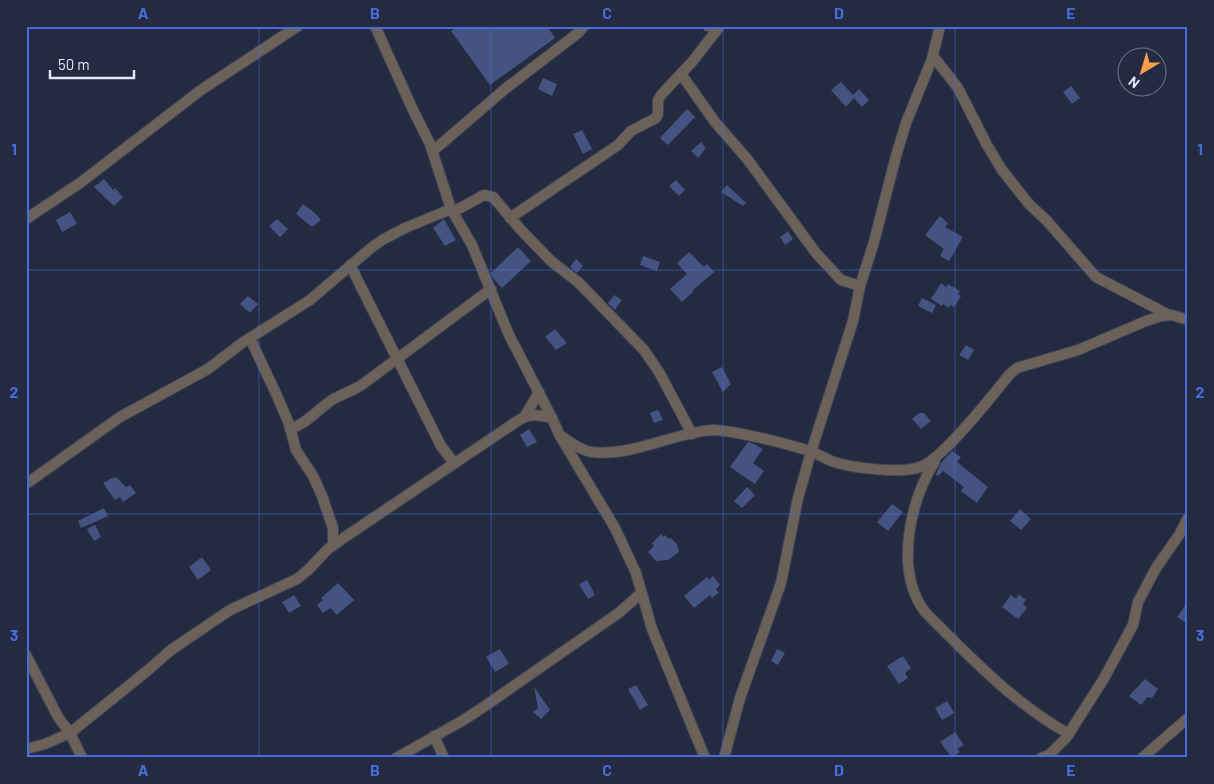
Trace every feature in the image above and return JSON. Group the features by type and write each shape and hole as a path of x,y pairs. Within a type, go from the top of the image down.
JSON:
{"street":[{"path":"26,219 80,183 201,90 298,26"},
{"path":"375,26 433,151 452,210 472,245 509,335 560,436 614,528 636,573 652,629 706,758"},
{"path":"433,151 505,89 578,33 584,26"},
{"path":"510,218 618,145 631,131 656,118 659,97 682,74 720,26"},
{"path":"724,758 740,698 781,583 798,498 853,321 860,286 874,242 906,123 933,56 940,26"},
{"path":"933,56 958,88 1002,170 1029,204 1047,221 1096,277 1169,315 1188,320"},
{"path":"682,74 716,122 748,160 816,253 841,280 860,286"},
{"path":"26,484 120,418 208,369 250,338 310,300 382,240 405,228 452,210 484,195 489,195 497,200 510,218 551,260 590,293 644,350 659,372 692,434"},
{"path":"350,265 441,446 454,463"},
{"path":"290,429 302,424 331,401 352,392 491,289"},
{"path":"1068,734 1027,708 1010,694 925,612 914,593 910,572 908,532 928,471 938,455 1017,368 1078,350 1146,321 1169,315"},
{"path":"250,338 278,398 296,450 313,476 322,496 333,528 333,545"},
{"path":"26,749 45,744 70,733 171,650 230,610 297,578 308,570 333,545 525,416 539,392"},
{"path":"525,416 541,415 552,418"},
{"path":"560,436 582,449 599,452 621,450 712,430 766,440 812,452 833,461 873,469 919,468 938,455"},
{"path":"1049,757 1062,743 1112,664 1134,625 1138,602 1156,568 1179,535 1188,518"},
{"path":"396,758 477,711 620,612 641,593"},
{"path":"26,655 58,717 70,733 82,758"},
{"path":"1142,758 1186,721"},
{"path":"434,736 444,758"}],"building":[{"path":"458,26 547,26 555,38 490,85 451,31"},
{"path":"543,78 557,84 552,96 538,89"},
{"path":"841,82 853,95 859,89 869,100 862,107 854,98 846,107 831,90"},
{"path":"1071,86 1080,98 1072,104 1063,92"},
{"path":"687,109 695,117 668,145 660,138"},
{"path":"582,130 592,149 583,154 573,134"},
{"path":"701,142 706,148 698,158 691,151"},
{"path":"104,179 113,190 115,188 123,197 114,206 94,187"},
{"path":"676,180 685,190 679,196 669,186"},
{"path":"727,185 746,203 743,206 721,192"},
{"path":"303,204 321,220 312,227 296,214"},
{"path":"70,212 77,224 62,232 56,220"},
{"path":"940,216 948,223 945,227 963,237 949,261 940,256 944,249 925,235"},
{"path":"277,219 288,229 280,237 269,226"},
{"path":"444,219 456,240 445,246 433,228"},
{"path":"788,231 793,239 785,245 780,237"},
{"path":"518,247 531,261 502,288 491,273"},
{"path":"689,252 704,267 707,264 714,272 682,302 670,289 687,274 677,263"},
{"path":"643,256 660,262 657,271 640,265"},
{"path":"576,259 583,266 577,273 570,267"},
{"path":"941,283 946,287 948,284 960,291 958,294 961,296 954,307 950,305 949,308 943,304 942,306 931,299"},
{"path":"614,295 622,300 615,310 608,303"},
{"path":"248,296 258,304 250,313 240,304"},
{"path":"922,298 936,305 932,313 918,306"},
{"path":"555,329 567,343 556,350 545,337"},
{"path":"966,345 974,350 968,360 959,355"},
{"path":"722,367 731,384 723,392 712,372"},
{"path":"658,410 663,420 654,423 650,413"},
{"path":"919,413 924,413 931,421 921,429 912,419"},
{"path":"529,429 537,442 527,447 520,435"},
{"path":"748,442 763,449 753,463 764,471 755,484 730,467"},
{"path":"952,451 961,457 957,462 988,487 977,503 961,491 964,487 943,471 938,476 936,474 941,463"},
{"path":"116,477 126,487 130,485 136,493 123,502 120,497 115,500 103,483"},
{"path":"747,487 755,495 742,508 734,501"},
{"path":"892,504 903,512 888,531 877,522"},
{"path":"104,508 108,516 81,528 78,521"},
{"path":"1020,509 1031,519 1021,530 1010,521"},
{"path":"95,525 101,537 94,541 87,529"},
{"path":"661,534 663,537 665,535 669,539 671,538 677,544 679,552 668,560 656,561 648,552 654,546 652,543"},
{"path":"202,557 211,570 198,580 189,567"},
{"path":"713,576 720,585 716,589 719,593 712,598 710,595 694,608 684,596 707,577 709,580"},
{"path":"587,580 595,595 588,599 579,584"},
{"path":"338,583 354,600 337,615 330,608 323,613 317,605 323,600 321,598"},
{"path":"1019,594 1026,600 1023,604 1027,608 1018,619 1002,607 1011,595 1016,599"},
{"path":"294,595 301,606 289,613 282,602"},
{"path":"1188,602 1188,624 1177,617"},
{"path":"500,649 509,664 495,672 486,657"},
{"path":"777,649 785,653 778,665 771,661"},
{"path":"903,656 911,668 905,673 908,678 899,684 887,666"},
{"path":"1145,679 1158,689 1152,698 1147,697 1141,705 1129,696"},
{"path":"636,685 648,705 640,710 628,689"},
{"path":"534,687 550,710 541,719 533,712 538,708"},
{"path":"947,701 954,713 942,720 935,708"},
{"path":"955,732 964,745 957,749 960,752 952,758 940,742"}]}
